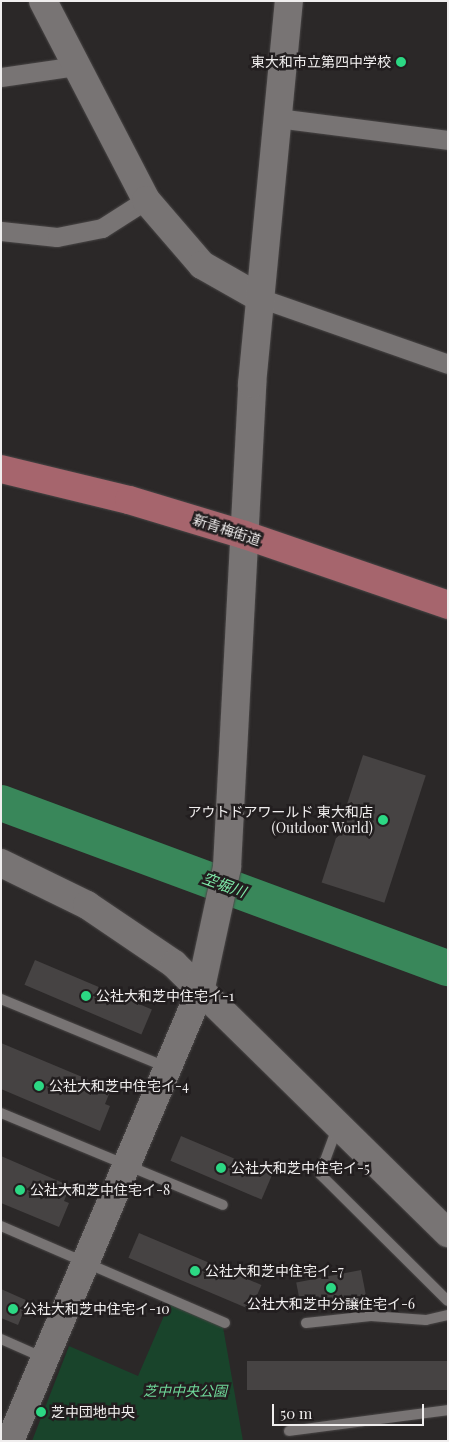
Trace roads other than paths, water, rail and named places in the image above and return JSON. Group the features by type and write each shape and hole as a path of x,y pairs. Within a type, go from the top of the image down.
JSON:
{"main road":[{"name":"新青梅街道","path":"1,469 128,500 245,536 448,605"}],"street":[{"path":"43,1 146,200 202,265 260,298 448,364"},
{"path":"10,1441 200,992 220,904 229,852 252,384 289,1"},
{"path":"1,78 76,66"},
{"path":"277,118 448,140"},
{"path":"1,231 57,237 84,232 102,228 146,200"},
{"path":"1,863 94,909 174,964 200,992 448,1233"}],"lane":[{"path":"1,999 169,1068"},
{"path":"1,1113 223,1205"},
{"path":"338,1126 320,1174 448,1301"},
{"path":"1,1226 225,1323"},
{"path":"306,1323 371,1316 426,1320 448,1315"},
{"path":"1,1339 45,1358"},
{"path":"289,1432 448,1410"}],"waterway":[{"name":"空堀川","path":"1,803 448,968"}],"place":[{"name":"東大和市立第四中学校","path":"401,62"},
{"name":"アウトドアワールド 東大和店 (Outdoor World)","path":"383,820"},
{"name":"公社大和芝中住宅イ-1","path":"86,996"},
{"name":"公社大和芝中住宅イ-4","path":"39,1086"},
{"name":"公社大和芝中住宅イ-5","path":"221,1168"},
{"name":"公社大和芝中住宅イ-8","path":"20,1190"},
{"name":"公社大和芝中住宅イ-7","path":"195,1271"},
{"name":"公社大和芝中分譲住宅イ-6","path":"331,1288"},
{"name":"公社大和芝中住宅イ-10","path":"13,1309"},
{"name":"芝中団地中央","path":"41,1412"}],"park label":[{"name":"芝中中央公園","path":"185,1391"}]}
